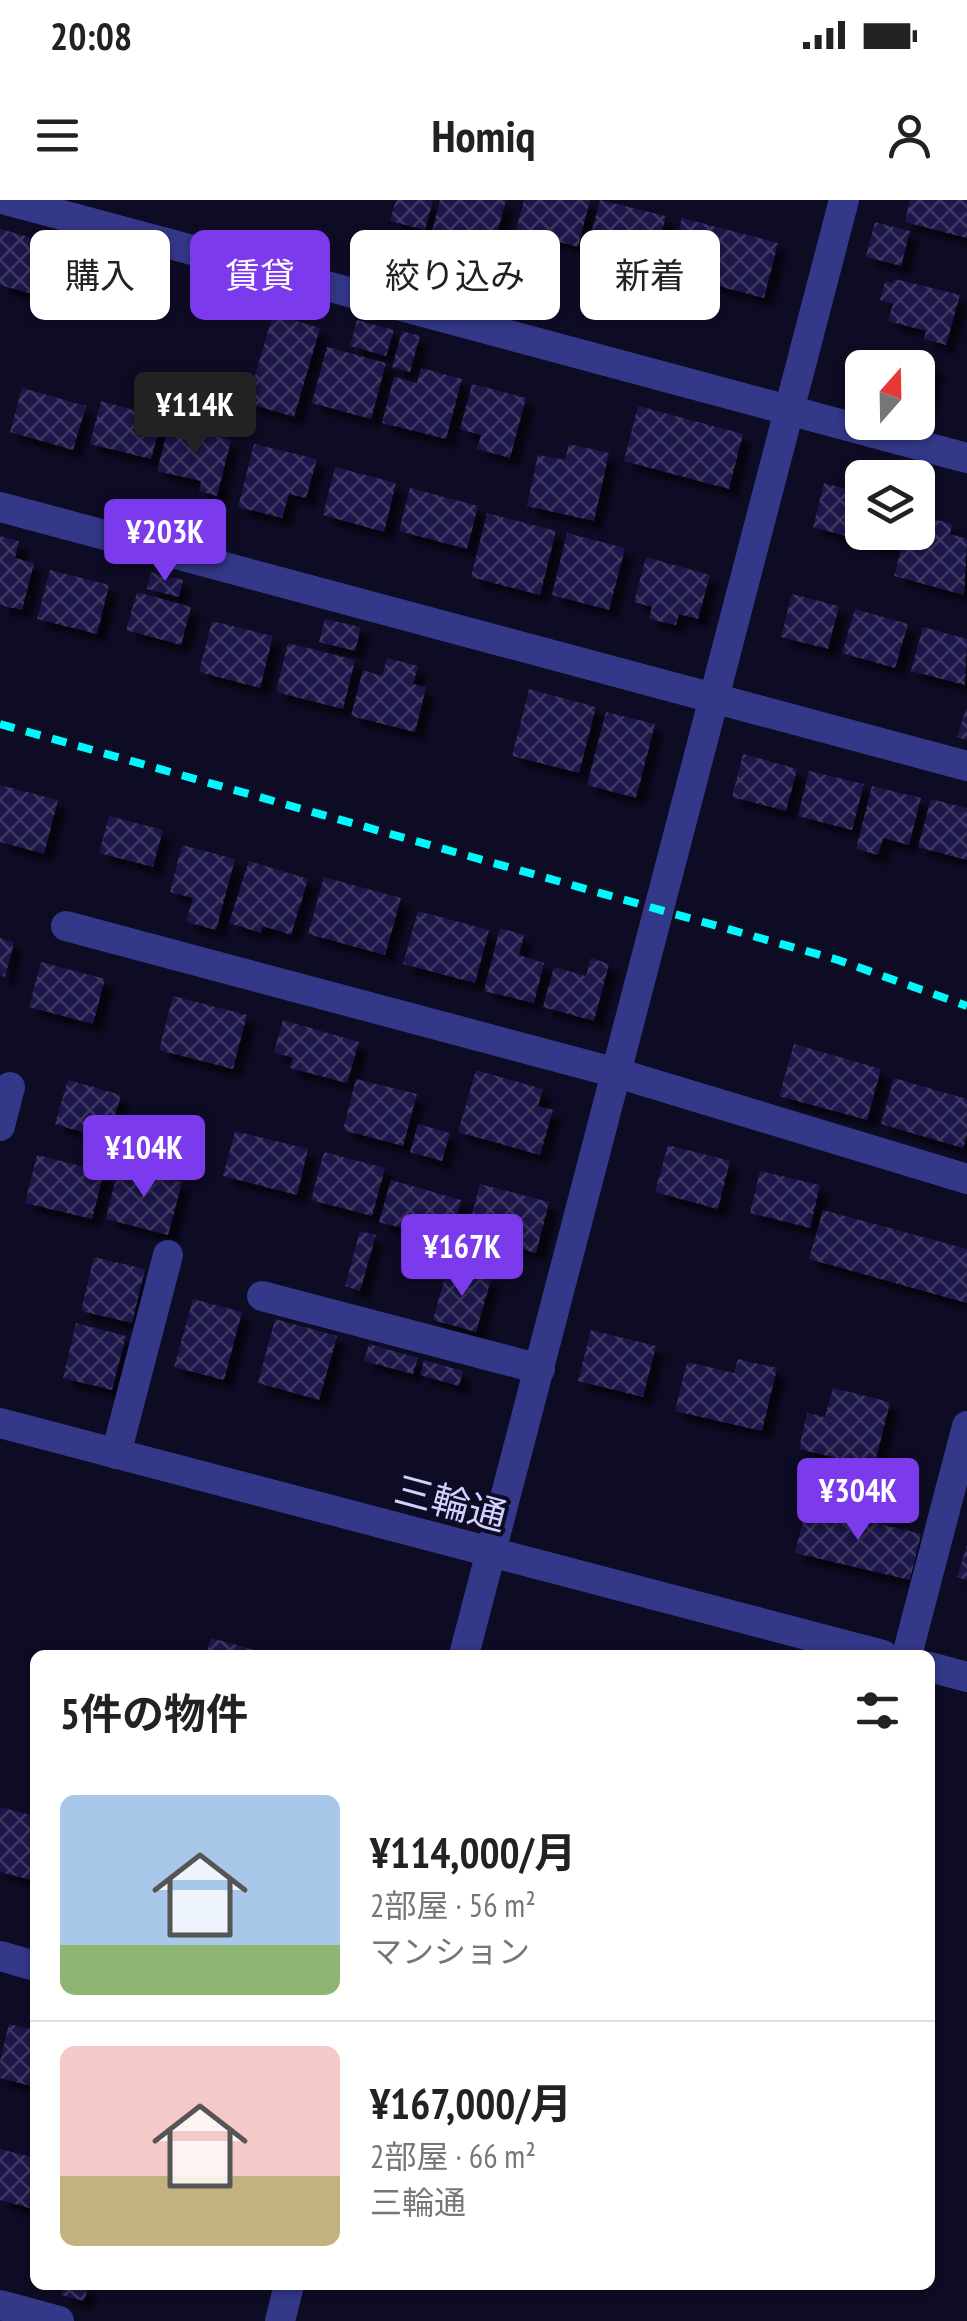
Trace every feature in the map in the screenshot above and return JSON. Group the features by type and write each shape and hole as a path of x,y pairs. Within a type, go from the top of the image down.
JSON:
{"street":[{"path":"6,200 967,458"},
{"path":"465,1650 844,200"},
{"path":"0,507 967,766"},
{"path":"66,926 617,1074 967,1179"},
{"path":"0,1126 10,1087"},
{"path":"116,1454 168,1255"},
{"path":"262,1296 540,1369"},
{"name":"三輪通","path":"0,1422 863,1650"},
{"path":"908,1650 967,1426"},
{"path":"935,1668 967,1676"},
{"path":"0,1956 30,1965"},
{"path":"280,2321 289,2290"},
{"path":"0,2305 59,2321"}],"building":[{"path":"396,200 433,200 425,230 390,221"},
{"path":"440,200 506,200 498,230 432,230"},
{"path":"524,200 590,200 578,247 560,242 560,230 516,230"},
{"path":"600,200 666,216 662,230 592,230"},
{"path":"910,200 967,200 967,238 905,222"},
{"path":"682,218 778,243 764,298 720,287 720,230 679,230"},
{"path":"875,222 910,231 901,266 866,257"},
{"path":"0,229 30,237 30,293 0,285"},
{"path":"895,279 960,295 946,345 924,339 926,331 888,321 893,304 880,300 885,281 893,283"},
{"path":"271,320 293,320 320,328 294,417 247,403"},
{"path":"357,320 394,330 386,356 350,346"},
{"path":"402,331 420,336 410,372 392,367"},
{"path":"327,347 386,363 371,419 312,403"},
{"path":"421,368 462,379 446,439 382,423 394,377 417,383"},
{"path":"472,384 526,398 510,458 477,449 481,435 460,429"},
{"path":"22,388 86,406 73,450 10,432"},
{"path":"101,401 162,418 151,459 90,444"},
{"path":"638,406 743,434 729,489 624,461"},
{"path":"169,425 231,440 217,496 199,491 201,481 157,471"},
{"path":"254,444 317,459 306,498 289,494 282,518 238,507"},
{"path":"569,444 609,453 594,521 527,506 538,455 565,460"},
{"path":"335,467 396,483 384,532 323,515"},
{"path":"824,483 845,489 845,536 813,527"},
{"path":"410,488 478,506 467,549 399,531"},
{"path":"487,513 556,531 540,595 471,577"},
{"path":"935,520 952,524 950,534 967,539 964,595 894,576 901,550 935,550"},
{"path":"567,533 625,548 609,610 552,595"},
{"path":"0,536 19,541 15,558 34,563 22,610 0,605"},
{"path":"646,557 710,575 698,619 679,614 676,625 649,619 652,607 634,602"},
{"path":"50,570 109,585 97,634 37,619"},
{"path":"151,572 183,580 179,597 147,589"},
{"path":"137,592 191,607 181,645 126,630"},
{"path":"792,594 839,606 828,649 781,637"},
{"path":"855,609 908,624 895,668 842,653"},
{"path":"325,619 361,627 355,651 319,642"},
{"path":"212,621 273,636 260,688 199,672"},
{"path":"923,627 967,639 965,685 911,671"},
{"path":"288,643 355,660 343,709 276,692"},
{"path":"387,658 418,666 413,684 426,687 415,732 351,716 363,670 382,676"},
{"path":"529,689 596,707 579,773 512,756"},
{"path":"967,709 967,740 957,737"},
{"path":"606,712 655,724 636,798 587,785"},
{"path":"743,754 797,769 786,811 732,797"},
{"path":"809,771 864,784 852,830 798,816"},
{"path":"0,785 58,800 44,854 0,842"},
{"path":"872,786 921,798 909,845 883,838 878,855 856,849"},
{"path":"931,799 967,808 967,860 918,847"},
{"path":"109,816 163,830 153,867 99,853"},
{"path":"182,845 235,859 216,930 186,922 193,898 170,892"},
{"path":"249,861 308,879 291,935 263,926 261,933 229,923"},
{"path":"324,877 401,898 385,955 308,934"},
{"path":"418,911 489,930 475,983 403,964"},
{"path":"500,928 524,935 519,955 544,963 534,1003 484,991"},
{"path":"0,938 14,942 5,977 0,975"},
{"path":"591,958 609,964 594,1021 543,1007 554,967 586,976"},
{"path":"41,962 105,979 93,1024 29,1007"},
{"path":"173,996 247,1015 233,1069 159,1050"},
{"path":"283,1020 359,1042 347,1083 290,1068 293,1058 274,1052"},
{"path":"794,1044 881,1069 867,1120 779,1096"},
{"path":"476,1070 543,1089 538,1106 553,1110 540,1155 458,1132"},
{"path":"894,1078 967,1099 963,1148 881,1124"},
{"path":"356,1079 417,1094 403,1146 343,1130"},
{"path":"68,1080 121,1095 108,1140 55,1124"},
{"path":"418,1124 450,1133 442,1161 410,1152"},
{"path":"235,1131 308,1149 297,1195 223,1176"},
{"path":"668,1145 730,1161 718,1209 655,1192"},
{"path":"324,1152 385,1168 372,1216 311,1200"},
{"path":"37,1155 104,1172 92,1219 25,1203"},
{"path":"119,1166 182,1182 168,1235 106,1219"},
{"path":"760,1171 820,1185 810,1228 750,1213"},
{"path":"391,1180 461,1200 450,1241 379,1222"},
{"path":"480,1184 549,1202 536,1253 467,1234"},
{"path":"823,1210 967,1249 967,1303 809,1259"},
{"path":"360,1231 376,1235 360,1291 345,1286"},
{"path":"94,1257 145,1269 132,1323 81,1311"},
{"path":"448,1266 491,1279 476,1332 433,1320"},
{"path":"193,1299 242,1312 224,1380 174,1367"},
{"path":"275,1319 337,1336 319,1400 258,1383"},
{"path":"76,1323 126,1336 112,1390 63,1378"},
{"path":"591,1330 656,1346 643,1397 578,1381"},
{"path":"369,1344 418,1358 413,1374 364,1361"},
{"path":"738,1359 777,1368 762,1431 675,1411 687,1362 734,1373"},
{"path":"424,1360 463,1371 459,1386 420,1375"},
{"path":"833,1388 890,1402 874,1467 799,1449 807,1413 825,1417"},
{"path":"807,1506 921,1534 910,1580 795,1553"},
{"path":"967,1545 967,1580 957,1577"},
{"path":"211,1638 254,1650 207,1650"},
{"path":"0,1807 30,1815 30,1880 0,1872"},
{"path":"9,2024 30,2029 30,2086 0,2078"},
{"path":"0,2149 30,2157 30,2208 0,2200"},
{"path":"62,2290 87,2290 84,2301 61,2295"}],"railway":[{"path":"0,724 838,960 967,1006"}]}
